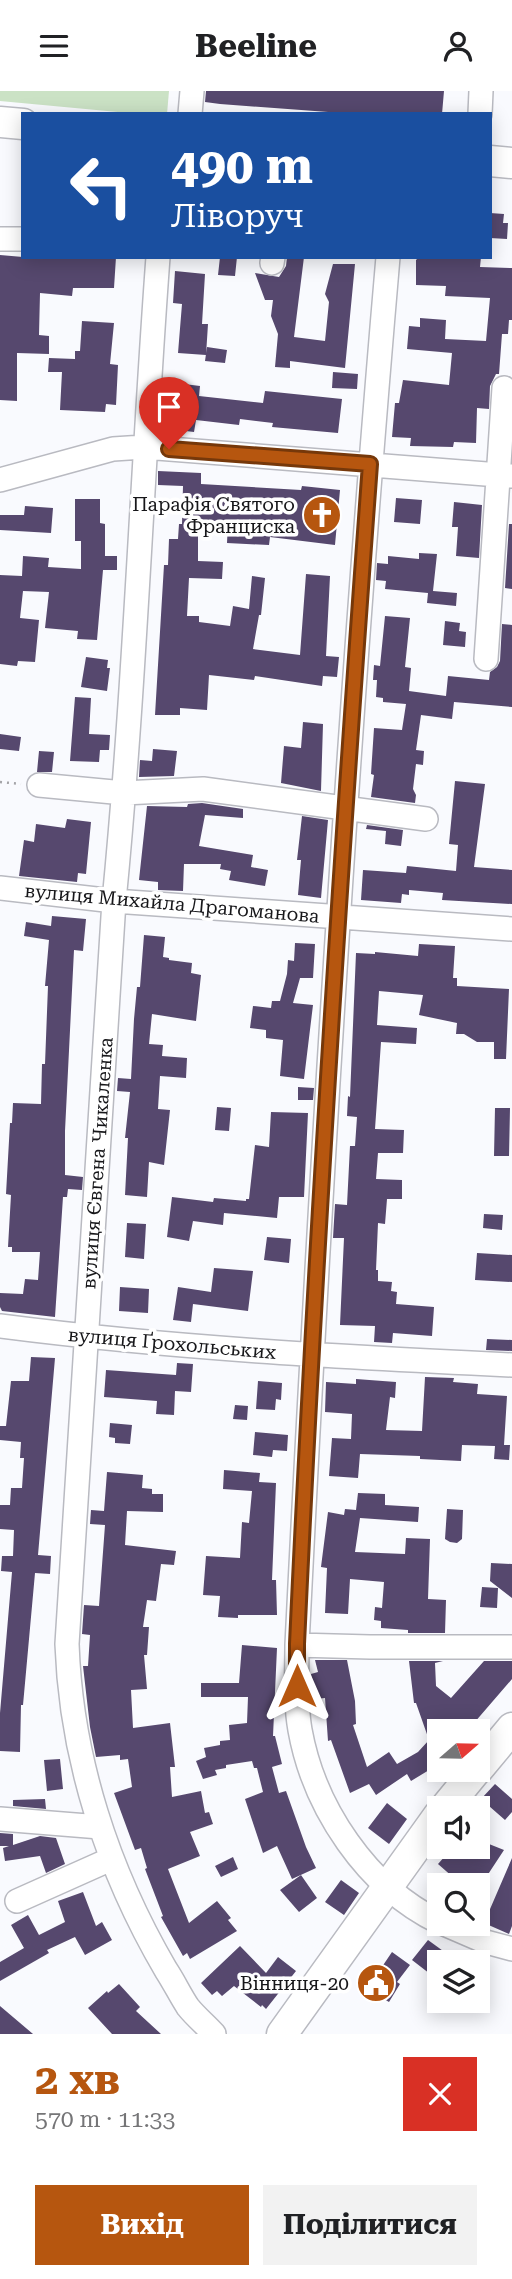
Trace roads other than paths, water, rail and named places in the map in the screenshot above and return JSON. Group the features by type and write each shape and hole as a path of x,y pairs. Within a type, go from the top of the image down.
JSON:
{"main road":[{"path":"0,122 21,124"},
{"path":"492,161 512,163"},
{"path":"490,1754 512,1728"},
{"path":"455,1796 466,1782"},
{"path":"282,2034 427,1832"}],"street":[{"path":"190,112 192,91"},
{"path":"480,112 481,91"},
{"path":"0,239 21,239"},
{"name":"вулиця Євгена Чикаленка","path":"158,259 86,1338 67,1644 68,1689 100,1827 111,1859 154,1949 189,2008 214,2034"},
{"path":"388,259 345,806 311,1355 297,1644 300,1728 312,1775 336,1823 376,1877 427,1914"},
{"path":"486,659 505,475 504,388"},
{"path":"0,480 113,449 144,447 505,475"},
{"path":"39,785 124,793 203,789 426,819"},
{"name":"вулиця Михайла Драгоманова","path":"0,888 114,901 512,929"},
{"name":"вулиця Ґрохольських","path":"0,1327 86,1338 311,1355 512,1365"},
{"path":"297,1644 512,1647"},
{"path":"0,1819 100,1827"},
{"path":"17,1902 111,1859"},
{"path":"472,1936 512,1949"}],"place":[{"name":"Парафія Святого Франциска","path":"322,515"},
{"name":"Вінниця-20","path":"376,1983"}]}
